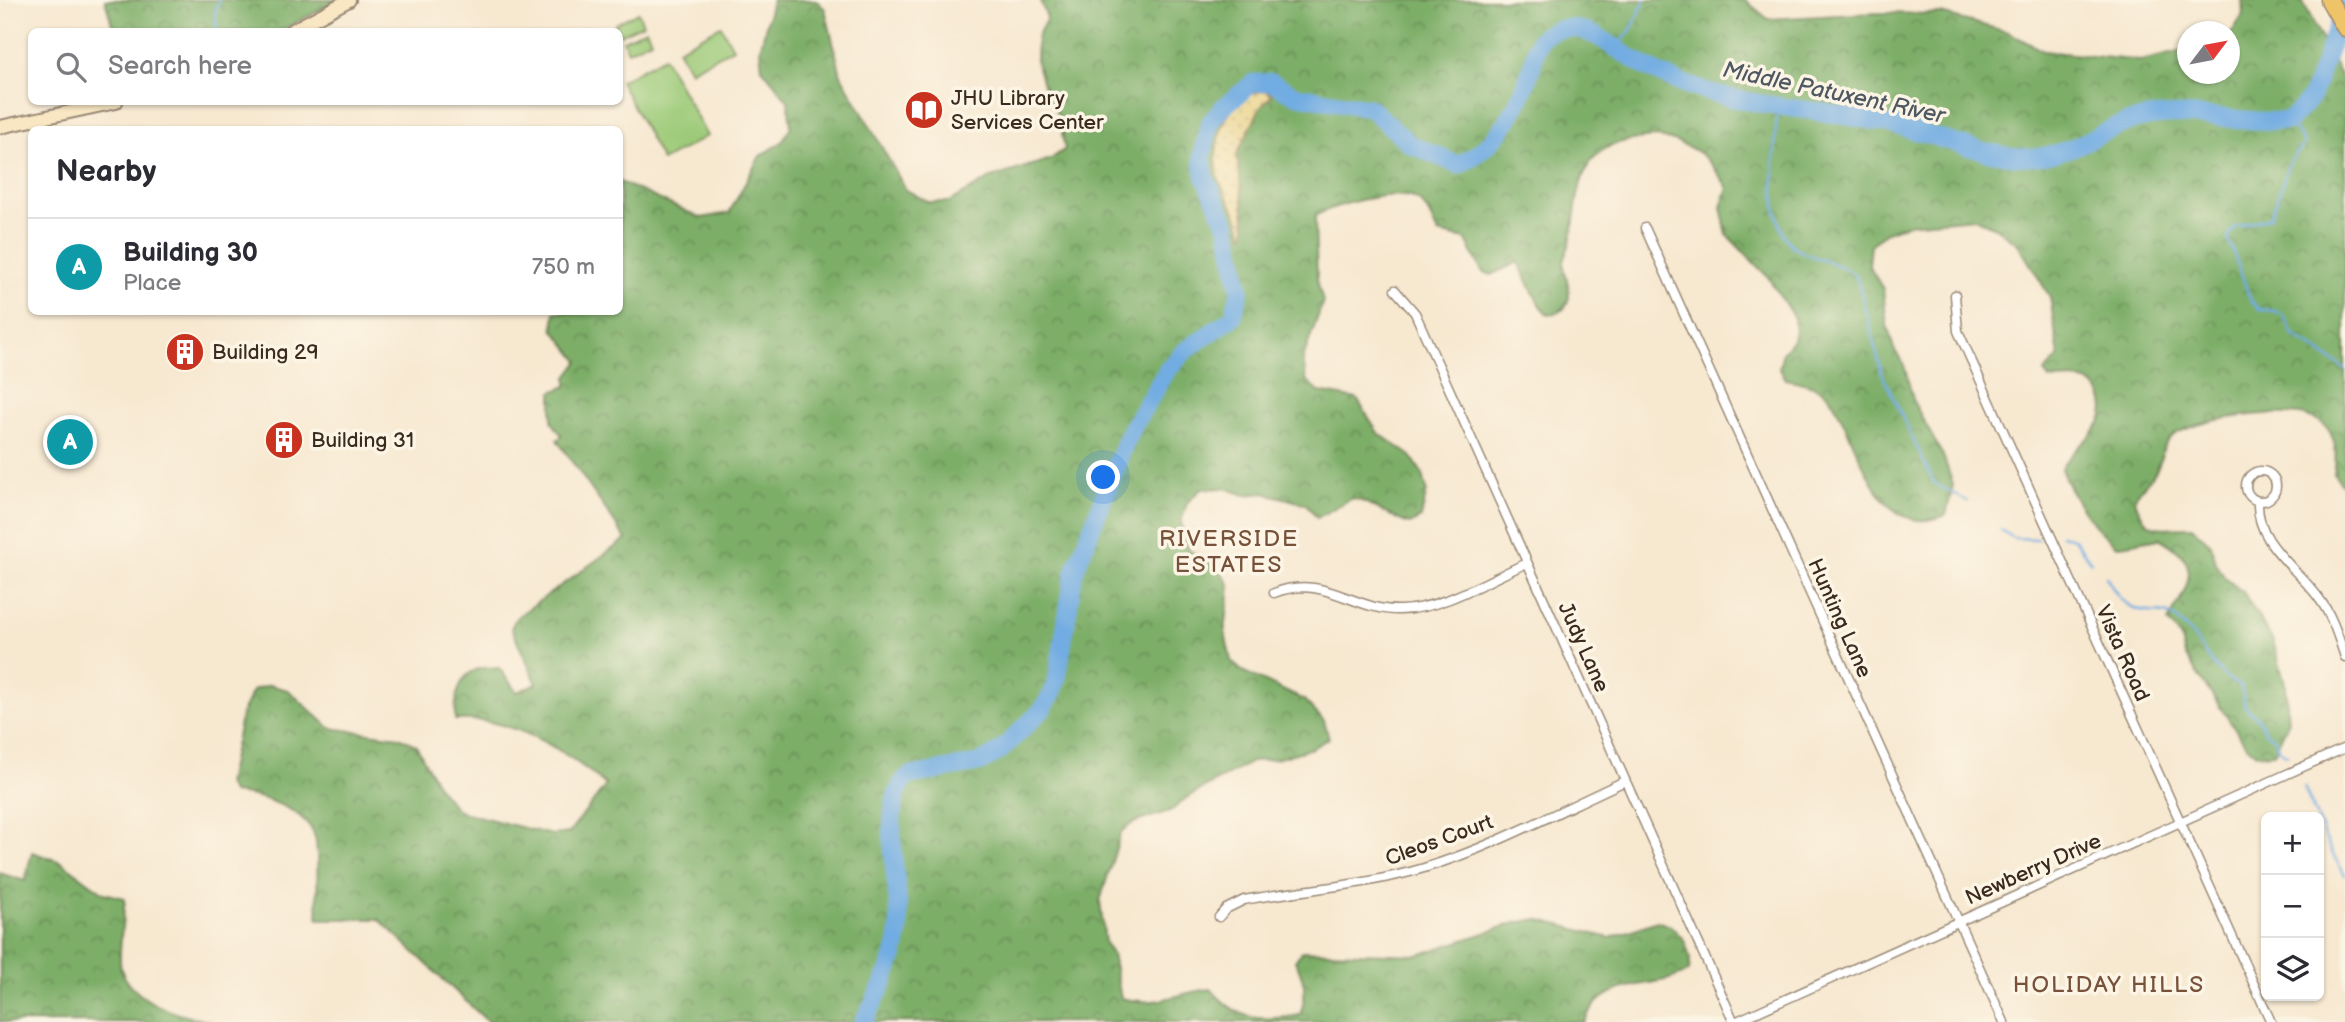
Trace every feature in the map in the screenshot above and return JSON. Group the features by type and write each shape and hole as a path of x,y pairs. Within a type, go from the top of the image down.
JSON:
{"highway":[{"path":"2329,0 2345,28"}],"main road":[{"path":"296,28 349,0"},
{"path":"0,127 102,105"}],"street":[{"name":"Hunting Lane","path":"1646,228 2004,1022"},
{"name":"Judy Lane","path":"1395,290 1415,313 1735,1022"},
{"name":"Vista Road","path":"1955,295 1958,331 2271,1022"},
{"path":"2258,501 2258,516 2265,533 2326,608 2345,657"},
{"path":"1274,593 1307,585 1374,607 1411,609 1437,602 1527,563"},
{"name":"Newberry Drive","path":"1735,1022 2345,748"},
{"name":"Cleos Court","path":"1219,917 1226,909 1244,900 1365,882 1425,868 1625,781"}],"green space":[{"path":"105,0 340,0 286,28 113,28"},
{"path":"772,0 816,0 825,9 841,75 906,190 928,202 949,202 991,178 1051,159 1065,149 1059,117 1045,92 1036,60 1037,37 1047,18 1040,0 1745,0 1768,19 1875,13 1941,14 2008,32 2043,51 2141,61 2177,52 2177,84 2240,84 2239,21 2243,15 2242,0 2302,0 2345,85 2345,488 2334,474 2334,445 2325,426 2306,416 2266,414 2198,425 2169,439 2157,469 2134,499 2149,524 2162,528 2192,527 2211,544 2216,563 2225,578 2243,592 2273,641 2286,687 2288,723 2274,753 2258,754 2247,746 2185,655 2180,636 2168,622 2189,576 2183,557 2159,538 2117,546 2098,529 2072,492 2061,469 2099,424 2104,404 2099,392 2089,383 2078,379 2049,379 2044,372 2059,357 2050,297 2018,244 1991,225 1975,218 1908,224 1884,233 1871,245 1869,266 1883,289 1887,325 1894,349 1904,365 1914,403 1944,458 1953,485 1946,515 1922,520 1902,515 1886,502 1873,483 1830,398 1816,388 1786,379 1779,368 1783,352 1795,337 1794,318 1768,277 1727,235 1721,207 1728,188 1721,177 1695,150 1663,138 1644,138 1613,144 1600,152 1590,163 1579,190 1564,261 1568,301 1563,309 1548,315 1540,306 1518,262 1491,275 1482,271 1465,239 1438,233 1427,211 1417,200 1395,196 1366,199 1315,216 1317,280 1323,302 1303,358 1306,380 1319,392 1357,399 1378,433 1411,456 1423,475 1427,490 1421,518 1410,524 1352,498 1317,518 1306,504 1265,493 1245,495 1225,488 1201,489 1187,503 1181,522 1189,550 1220,570 1230,586 1225,633 1231,661 1242,671 1304,700 1324,721 1329,738 1312,748 1276,759 1253,761 1186,798 1172,810 1133,823 1121,832 1100,901 1105,943 1112,954 1121,998 1135,1001 1157,1000 1211,989 1231,1008 1251,1017 1300,1015 1304,988 1295,961 1302,951 1418,955 1515,923 1537,919 1610,938 1657,921 1671,926 1684,940 1690,958 1689,971 1660,981 1617,990 1593,1007 1584,1022 488,1022 379,919 318,919 317,851 312,831 305,821 283,806 232,793 227,784 242,713 253,690 269,685 288,690 330,728 399,737 416,745 439,788 458,811 552,835 569,833 606,785 573,759 536,738 497,724 455,720 459,688 469,674 486,668 499,668 517,692 537,684 511,628 517,617 626,539 557,440 562,436 552,422 552,392 567,386 567,377 579,361 553,329 555,315 623,315 623,183 701,218 729,213 760,156 782,142 791,127 788,101 762,68 760,50"},
{"path":"638,12 643,24 623,34 623,28 617,28 615,24"},
{"path":"721,26 733,48 690,71 678,49"},
{"path":"646,29 651,40 628,51 623,40"},
{"path":"664,57 707,136 662,161 623,87 623,79"},
{"path":"32,852 61,862 104,893 125,898 120,963 127,981 136,991 159,1006 212,1022 0,1022 0,873 25,881"}],"sand":[{"path":"1265,90 1272,95 1260,108 1237,154 1246,228 1243,236 1218,176 1217,148 1224,122 1231,111 1251,94"}],"waterway":[{"path":"217,28 215,12 219,0"},
{"path":"1617,48 1632,28 1645,0"},
{"name":"Middle Patuxent River","path":"863,1022 890,967 899,932 892,826 899,788 909,776 980,763 1000,751 1042,710 1053,692 1058,674 1074,573 1130,431 1168,369 1186,350 1233,317 1240,291 1232,247 1227,225 1205,177 1202,157 1210,123 1223,107 1253,83 1271,82 1295,95 1370,108 1410,144 1458,165 1490,143 1502,129 1521,96 1539,40 1553,31 1566,28 1594,35 1656,72 1713,93 1893,125 1992,153 2043,156 2072,148 2126,123 2159,116 2289,121 2311,98 2345,6"},
{"path":"1778,105 1775,201 1778,220 1785,236 1802,252 1843,268 1857,278 1882,374 1934,483 1967,501"},
{"path":"2289,121 2304,143 2289,162 2270,217 2235,227 2228,238 2251,301 2259,309 2276,311 2284,316 2293,335 2345,369"},
{"path":"2001,530 2013,538 2038,539"},
{"path":"2061,535 2074,539 2091,562"},
{"path":"2106,577 2119,597 2128,605 2167,614 2182,624 2212,663 2230,680 2241,686 2245,707 2260,720 2266,733 2275,738 2278,749 2287,755"},
{"path":"2304,787 2331,851 2345,875"}],"place":[{"name":"JHU Library Services Center","path":"924,110"},
{"name":"Building 29","path":"185,352"},
{"name":"Building 31","path":"284,440"},
{"name":"Building 30","path":"70,442"}],"district":[{"name":"RIVERSIDE ESTATES","path":"1229,551"},
{"name":"HOLIDAY HILLS","path":"2109,984"}]}
